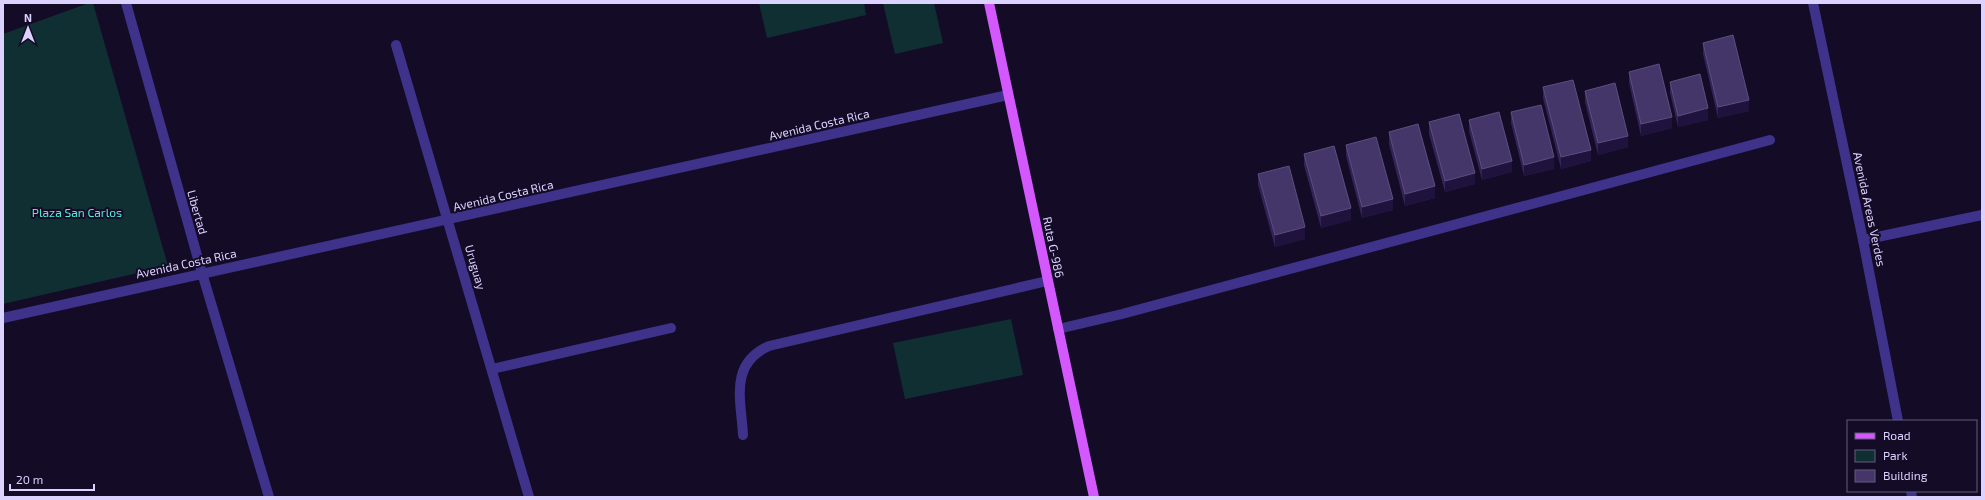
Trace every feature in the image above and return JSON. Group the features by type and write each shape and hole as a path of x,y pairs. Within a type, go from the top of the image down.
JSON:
{"main road":[{"name":"Ruta G-986","path":"989,3 1094,497"}],"street":[{"name":"Libertad","path":"126,3 202,273 269,497"},
{"name":"Avenida Areas Verdes","path":"1812,3 1864,240 1898,420"},
{"name":"Uruguay","path":"396,45 529,497"},
{"name":"Avenida Costa Rica","path":"3,318 1008,95"},
{"path":"1058,329 1122,314 1770,140"},
{"path":"1864,240 1982,215"},
{"path":"743,435 740,382 741,373 750,357 759,350 769,346 1047,281"},
{"path":"492,369 671,328"}],"green space":[{"name":"Plaza San Carlos","path":"89,3 93,3 168,266 3,304 3,34"},
{"path":"759,3 864,3 866,15 767,38"},
{"path":"883,3 934,3 943,43 895,54"},
{"path":"1011,319 1023,375 905,399 893,343"}],"building":[{"path":"1733,35 1749,100 1718,107 1703,43"},
{"path":"1659,64 1672,117 1641,124 1629,72"},
{"path":"1700,74 1708,108 1678,116 1670,82"},
{"path":"1573,80 1591,150 1561,157 1543,87"},
{"path":"1615,83 1628,136 1598,143 1585,91"},
{"path":"1541,105 1554,157 1524,165 1511,112"},
{"path":"1499,112 1512,161 1482,169 1469,120"},
{"path":"1459,114 1475,173 1445,181 1429,122"},
{"path":"1418,124 1435,186 1405,194 1389,132"},
{"path":"1376,137 1393,199 1362,207 1346,145"},
{"path":"1334,146 1351,208 1321,216 1304,154"},
{"path":"1289,166 1305,227 1275,235 1258,174"}]}
